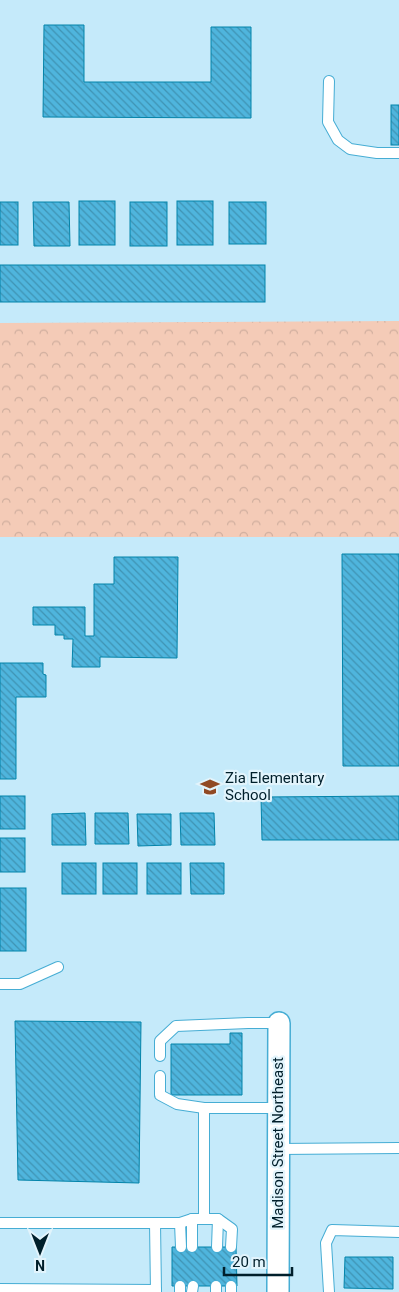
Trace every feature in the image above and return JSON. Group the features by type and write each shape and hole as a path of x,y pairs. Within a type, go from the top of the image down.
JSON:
{"street":[{"name":"Madison Street Northeast","path":"278,1023 278,1292"}],"lane":[{"path":"329,81 328,122 338,140 350,149 378,154 399,153"},
{"path":"0,984 20,984 58,967"},
{"path":"160,1056 160,1041 176,1026 248,1022 278,1023"},
{"path":"160,1076 160,1095 177,1104 204,1108 278,1108"},
{"path":"204,1108 204,1219"},
{"path":"278,1149 399,1148"},
{"path":"192,1219 192,1247"},
{"path":"0,1223 180,1223 192,1219 218,1219 232,1229 231,1247"},
{"path":"217,1247 218,1219"},
{"path":"0,1289 156,1291 155,1223"},
{"path":"180,1223 180,1247"},
{"path":"329,1292 326,1243 332,1230 399,1232"}],"green space":[{"path":"399,321 399,537 0,537 0,323"}],"building":[{"path":"44,25 84,25 84,82 211,82 211,27 251,27 251,118 43,117"},
{"path":"391,105 399,105 399,145 391,145"},
{"path":"79,201 115,201 115,245 79,245"},
{"path":"177,201 213,201 213,245 177,245"},
{"path":"0,202 18,202 18,245 0,245"},
{"path":"33,202 69,202 70,246 34,246"},
{"path":"130,202 167,202 167,246 130,246"},
{"path":"229,202 266,202 266,244 229,244"},
{"path":"0,265 265,265 265,302 0,302"},
{"path":"342,554 399,554 399,766 343,766"},
{"path":"114,557 178,557 177,658 100,657 100,667 72,667 73,639 64,639 64,635 55,635 55,625 33,625 33,607 85,607 85,636 94,636 94,584 114,584"},
{"path":"0,663 43,663 43,674 46,675 46,697 16,697 16,779 0,779"},
{"path":"0,796 25,796 25,829 0,829"},
{"path":"399,796 399,840 262,840 261,797"},
{"path":"85,813 86,845 52,845 52,814"},
{"path":"95,813 128,813 129,844 95,844"},
{"path":"180,813 214,813 215,845 181,845"},
{"path":"137,814 171,814 171,845 138,846"},
{"path":"0,838 25,838 25,872 0,872"},
{"path":"62,863 96,863 96,894 62,894"},
{"path":"103,863 137,863 137,894 103,894"},
{"path":"147,863 181,863 181,894 147,894"},
{"path":"190,863 224,863 224,894 191,894"},
{"path":"0,888 26,888 26,951 0,951"},
{"path":"15,1021 141,1022 139,1183 18,1180"},
{"path":"230,1033 242,1033 242,1095 171,1095 171,1044 230,1044"},
{"path":"172,1247 236,1247 237,1286 172,1286"},
{"path":"345,1257 393,1257 393,1289 344,1288"}],"place":[{"name":"Zia Elementary School","path":"210,787"}]}
